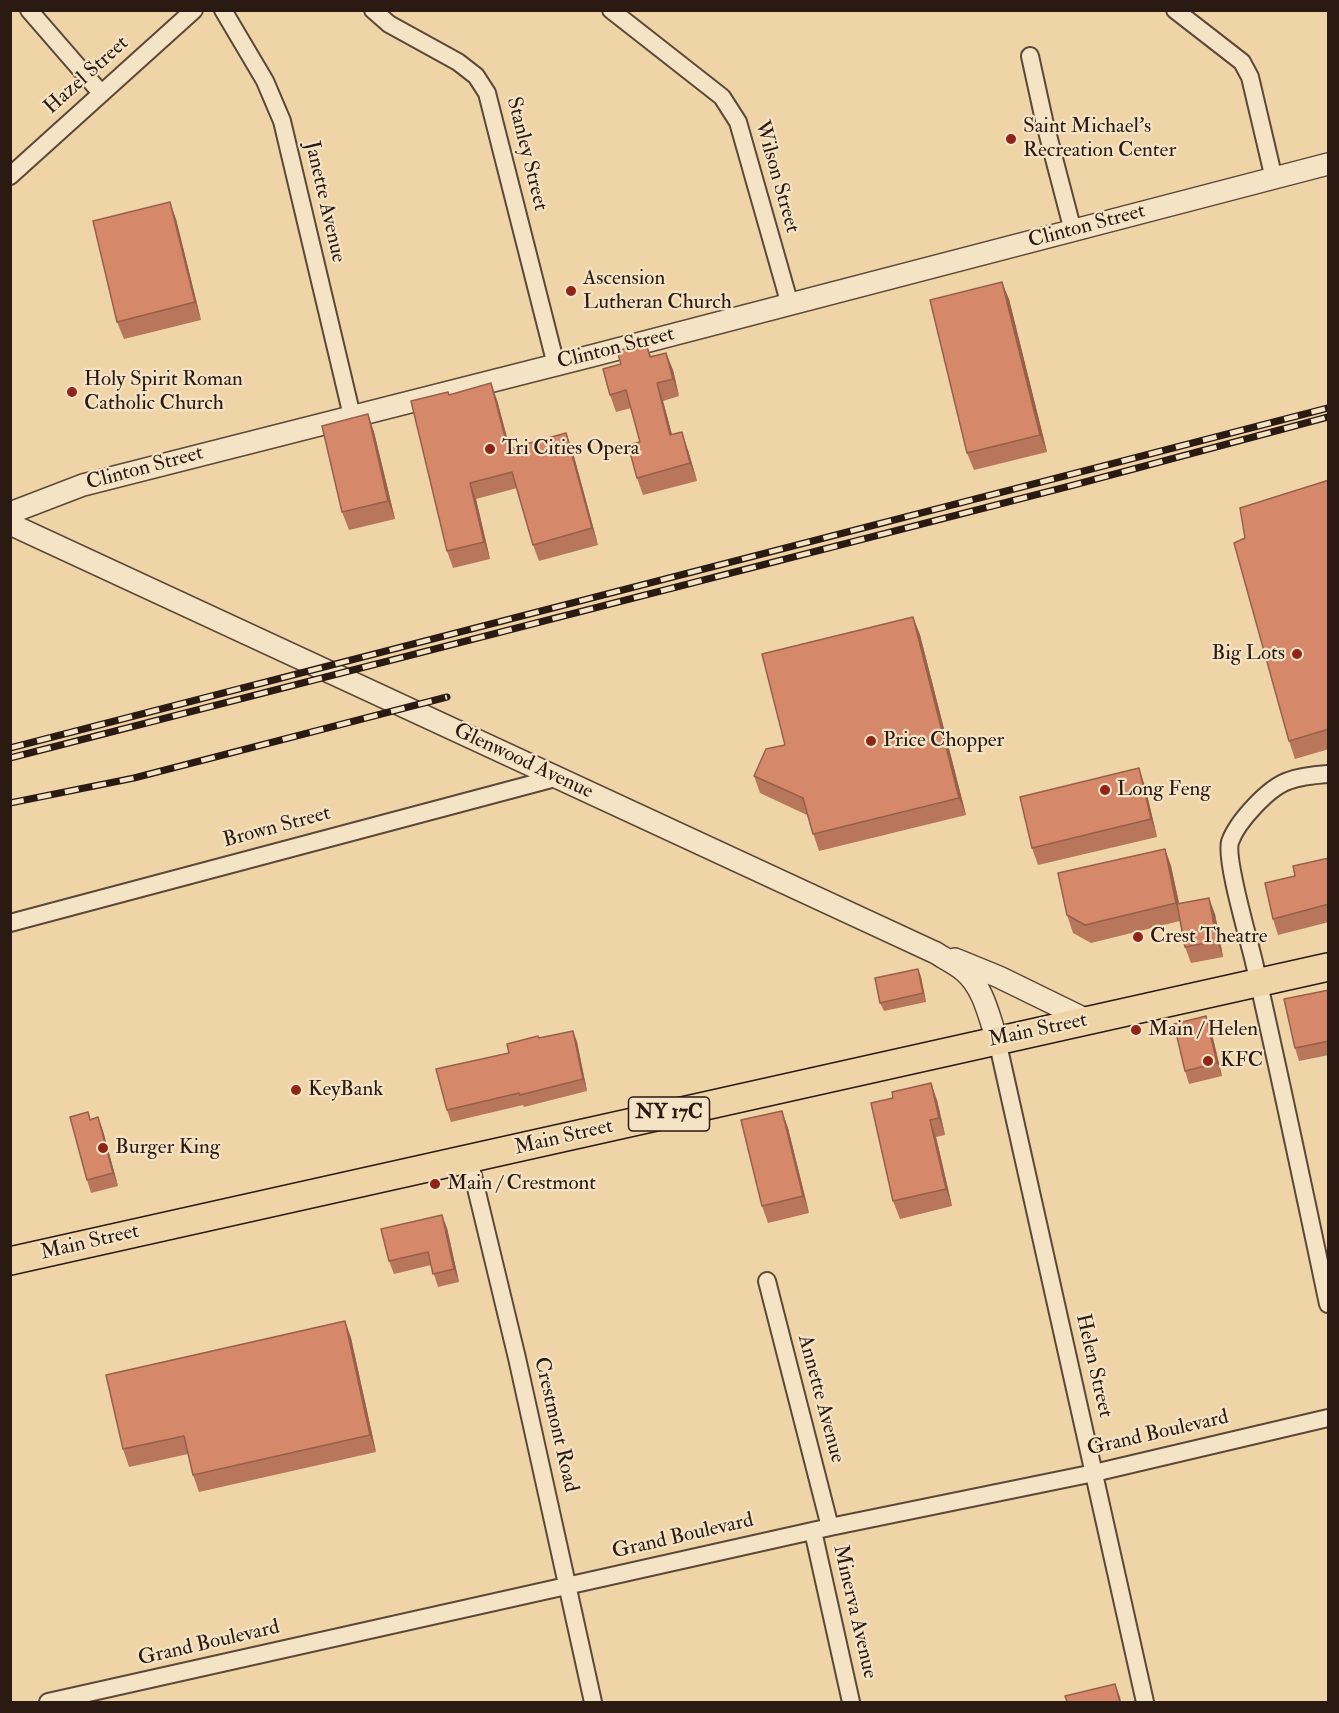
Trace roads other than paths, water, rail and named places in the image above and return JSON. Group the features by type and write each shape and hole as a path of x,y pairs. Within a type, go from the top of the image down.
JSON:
{"main road":[{"name":"Main Street","path":"10,1261 1329,967"}],"street":[{"path":"29,10 101,93"},
{"name":"Hazel Street","path":"10,176 194,10"},
{"name":"Janette Avenue","path":"223,10 265,81 282,121 352,416"},
{"name":"Stanley Street","path":"373,10 388,24 458,62 476,76 488,93 556,365"},
{"name":"Wilson Street","path":"611,10 722,97 738,122 790,304"},
{"path":"1176,10 1242,62 1250,77 1274,179"},
{"path":"1030,56 1073,231"},
{"name":"Clinton Street","path":"10,513 83,486 1329,164"},
{"name":"Glenwood Avenue","path":"10,524 936,953 964,971 975,984 997,1040"},
{"path":"1329,774 1287,781 1272,790 1235,831 1229,845 1237,893 1259,982 1329,1304"},
{"name":"Brown Street","path":"10,923 555,778"},
{"path":"936,953 973,965 1088,1020"},
{"name":"Helen Street","path":"997,1040 1145,1702"},
{"name":"Crestmont Road","path":"469,1159 517,1358 592,1702"},
{"name":"Annette Avenue","path":"767,1281 830,1527"},
{"name":"Grand Boulevard","path":"48,1702 830,1527 1094,1473 1329,1418"},
{"name":"Minerva Avenue","path":"813,1531 851,1702"}],"railway":[{"path":"10,748 1328,408"},
{"path":"10,758 1070,486 1328,417"},
{"path":"10,803 134,778 447,697"}],"place":[{"name":"Saint Michael's Recreation Center","path":"1011,139"},
{"name":"Ascension Lutheran Church","path":"571,291"},
{"name":"Holy Spirit Roman Catholic Church","path":"72,392"},
{"name":"Tri Cities Opera","path":"490,449"},
{"name":"Big Lots","path":"1297,654"},
{"name":"Price Chopper","path":"871,741"},
{"name":"Long Feng","path":"1105,790"},
{"name":"Crest Theatre","path":"1138,937"},
{"name":"Main / Helen","path":"1136,1030"},
{"name":"KFC","path":"1208,1061"},
{"name":"KeyBank","path":"296,1090"},
{"name":"Burger King","path":"103,1148"},
{"name":"Main / Crestmont","path":"435,1184"}]}
